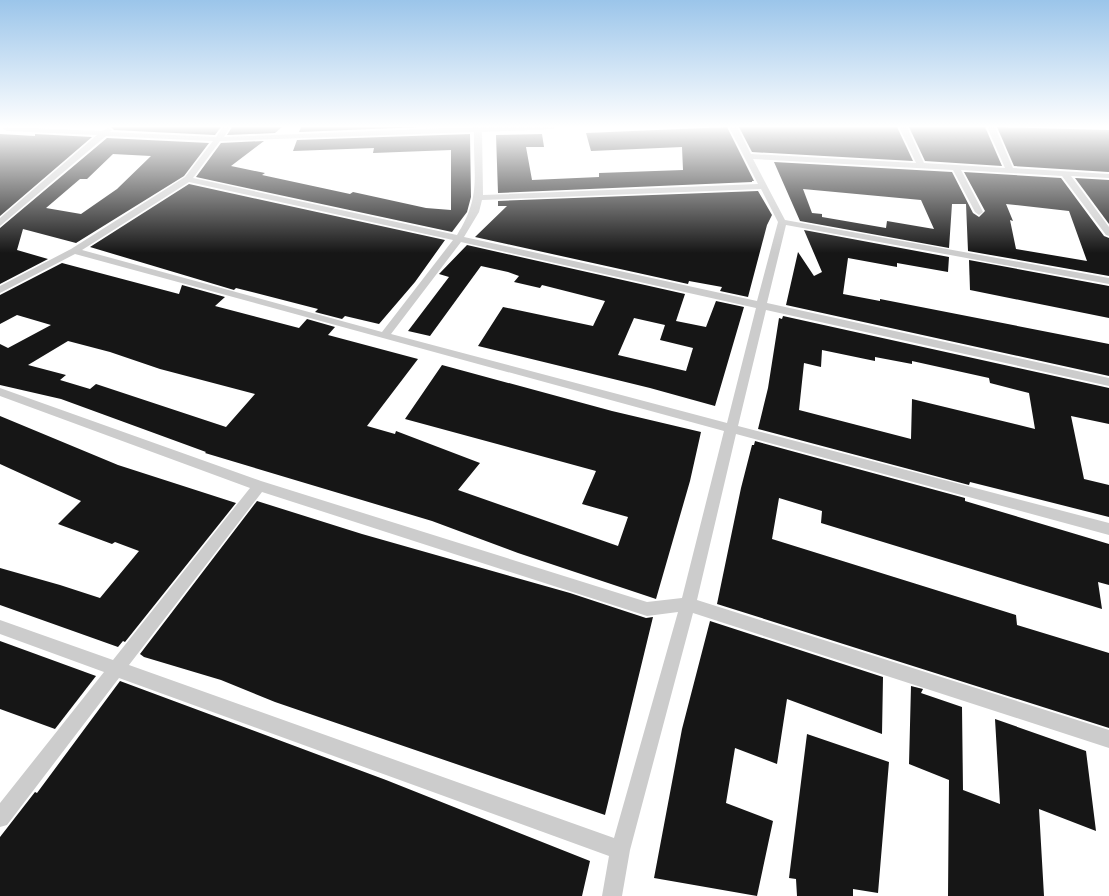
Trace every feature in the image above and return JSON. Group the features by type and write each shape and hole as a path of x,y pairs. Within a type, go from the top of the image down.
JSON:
{"street":[{"path":"0,223 63,169"},
{"path":"0,290 74,251 188,179 196,169"},
{"path":"384,336 459,239 479,198 478,169"},
{"path":"612,896 620,850 688,604 782,222 754,169"},
{"path":"956,169 979,212"},
{"path":"978,169 1109,176"},
{"path":"1065,174 1109,233"},
{"path":"188,179 760,307 1109,382"},
{"path":"479,198 763,186"},
{"path":"782,222 1109,281"},
{"path":"74,251 384,336 1109,529"},
{"path":"0,392 260,486 647,610 688,604 1109,739"},
{"path":"0,818 260,486"},
{"path":"0,627 115,670 620,850"}],"building":[{"path":"0,169 55,169 0,216"},
{"path":"70,169 98,169 87,179 80,179 46,208 81,214 117,189 138,169 189,169 184,176 76,243 23,229 17,250 48,259 0,284 0,228"},
{"path":"202,169 245,169 265,173 262,175 350,194 353,192 426,208 451,210 451,169 471,169 471,197 467,212 452,232 196,177"},
{"path":"497,169 530,169 532,180 599,177 599,173 748,169 754,181 498,193"},
{"path":"777,169 895,169 952,172 973,213 979,217 985,211 964,172 1061,178 1104,236 1109,238 1109,276 968,251 966,204 952,204 949,248 800,221","holes":["803,189 921,200 934,229 887,221 886,228 822,217 822,214 812,213","1006,204 1069,211 1087,261 1016,249 1010,220 1013,221"]},
{"path":"1059,169 1109,169 1109,172"},
{"path":"1075,178 1109,180 1109,224"},
{"path":"189,184 445,240 415,282 379,324 345,316 342,319 315,312 318,309 236,288 234,290 90,247"},
{"path":"758,191 772,215 767,225 748,297 720,291 722,287 689,281 688,284 475,237 507,206 498,206 498,201"},
{"path":"804,230 949,257 948,272 897,263 897,267 848,258 843,294 880,301 880,299 1109,344 1109,376 786,305 798,252 814,276 822,272"},
{"path":"467,245 685,294 676,321 706,327 716,301 744,307 715,406 478,346 503,307 593,326 605,301 542,285 540,288 514,282 519,276 508,272 481,266 430,336 408,331 449,277 439,274","holes":["634,318 665,325 660,340 693,348 686,371 618,355"]},
{"path":"969,260 1109,286 1109,318 970,290"},
{"path":"62,263 179,294 182,285 225,297 215,306 299,328 307,319 335,327 328,335 418,359 367,426 395,434 396,431 480,463 458,490 618,546 628,517 582,504 596,471 405,419 442,365 612,411 701,432 690,481 656,599 518,553 432,521 205,453 61,399 0,385 0,344 8,348 51,325 17,315 0,324 0,295","holes":["68,341 110,352 160,369 255,394 226,427 96,384 90,389 60,380 66,375 28,365"]},
{"path":"783,316 1109,388 1109,424 1071,416 1084,479 1109,485 1109,517 970,482 969,485 758,429 768,388 779,318 782,319","holes":["822,350 875,361 875,357 912,364 912,361 989,378 990,383 1029,393 1035,429 912,399 911,439 799,410 804,363 821,367"]},
{"path":"0,416 118,465 236,503 125,642 123,641 118,647 0,605 0,568 100,598 139,551 115,542 112,544 58,524 81,501 0,464"},
{"path":"755,441 965,498 965,501 1109,544 1109,585 1098,582 1102,609 821,523 822,511 779,498 772,539 1016,615 1017,625 1109,653 1109,728 717,604 741,488 752,445 754,445"},
{"path":"257,501 362,534 570,593 646,618 653,617 605,815 275,702 221,680 144,657 140,654"},
{"path":"710,621 883,677 882,734 787,699 777,764 735,748 726,803 773,821 757,896 654,878 682,729"},
{"path":"0,641 96,676 55,729 0,709"},
{"path":"120,681 386,780 590,861 582,896 0,896 0,837 35,792 37,793"},
{"path":"911,686 923,689 921,693 962,707 963,790 1000,804 995,719 1086,751 1096,831 1039,809 1044,896 948,896 949,780 909,764"},
{"path":"807,734 889,762 878,893 853,889 853,896 797,896 796,879 789,878"}]}
